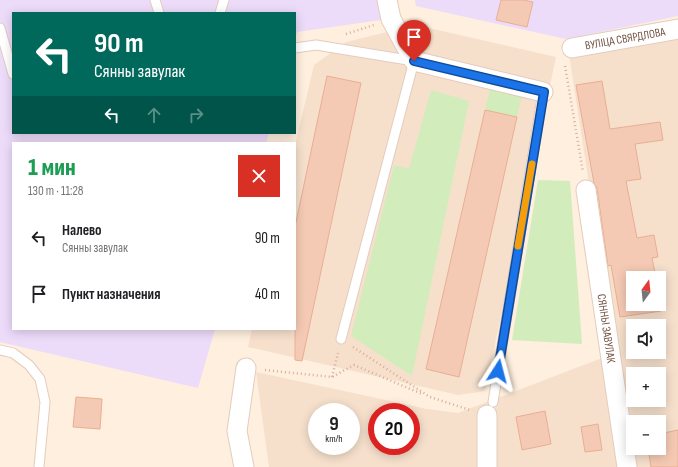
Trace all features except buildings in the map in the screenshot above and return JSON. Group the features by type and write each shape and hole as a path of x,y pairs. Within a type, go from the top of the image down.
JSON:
{"street":[{"path":"387,0 391,18 414,61 544,92"},
{"name":"ВУЛІЦА СВЯРДЛОВА","path":"572,48 678,29"},
{"name":"СЯННЫ ЗАВУЛАК","path":"586,190 627,467"},
{"path":"244,467 237,431 246,368"},
{"path":"487,467 490,408"}],"lane":[{"path":"155,0 159,12"},
{"path":"220,12 224,0"},
{"path":"0,28 12,70"},
{"path":"296,48 316,45 414,61 341,339"},
{"path":"490,408 544,92"},
{"path":"0,350 13,353 29,365 40,379 45,402 39,467"}],"path":[{"path":"316,45 391,18"},
{"path":"572,48 564,60 586,190"},
{"path":"332,377 341,339 430,397"},
{"path":"246,368 332,377 354,365 430,397 490,408"}],"shaded area":[{"path":"0,0 377,0 381,20 297,32 296,35 296,12 12,12 12,134 269,134 266,142 12,142 12,330 215,330 198,388 0,342"},
{"path":"415,0 678,0 678,16 566,39 416,6"},
{"path":"416,25 556,57 485,391 458,395 248,347 252,330 296,330 296,142 314,65 346,42"},
{"path":"678,36 678,467 269,467 256,372 399,403 368,403 368,455 420,455 420,407 458,413 615,353 569,54"}],"green space":[{"path":"491,85 523,92 517,117 485,110"},
{"path":"431,90 469,101 412,376 351,336 394,165 409,169"},
{"path":"538,180 570,181 582,344 512,340"}],"slow traffic":[{"path":"518,246 532,164"}],"route":[{"path":"414,61 544,92 498,371"}]}
